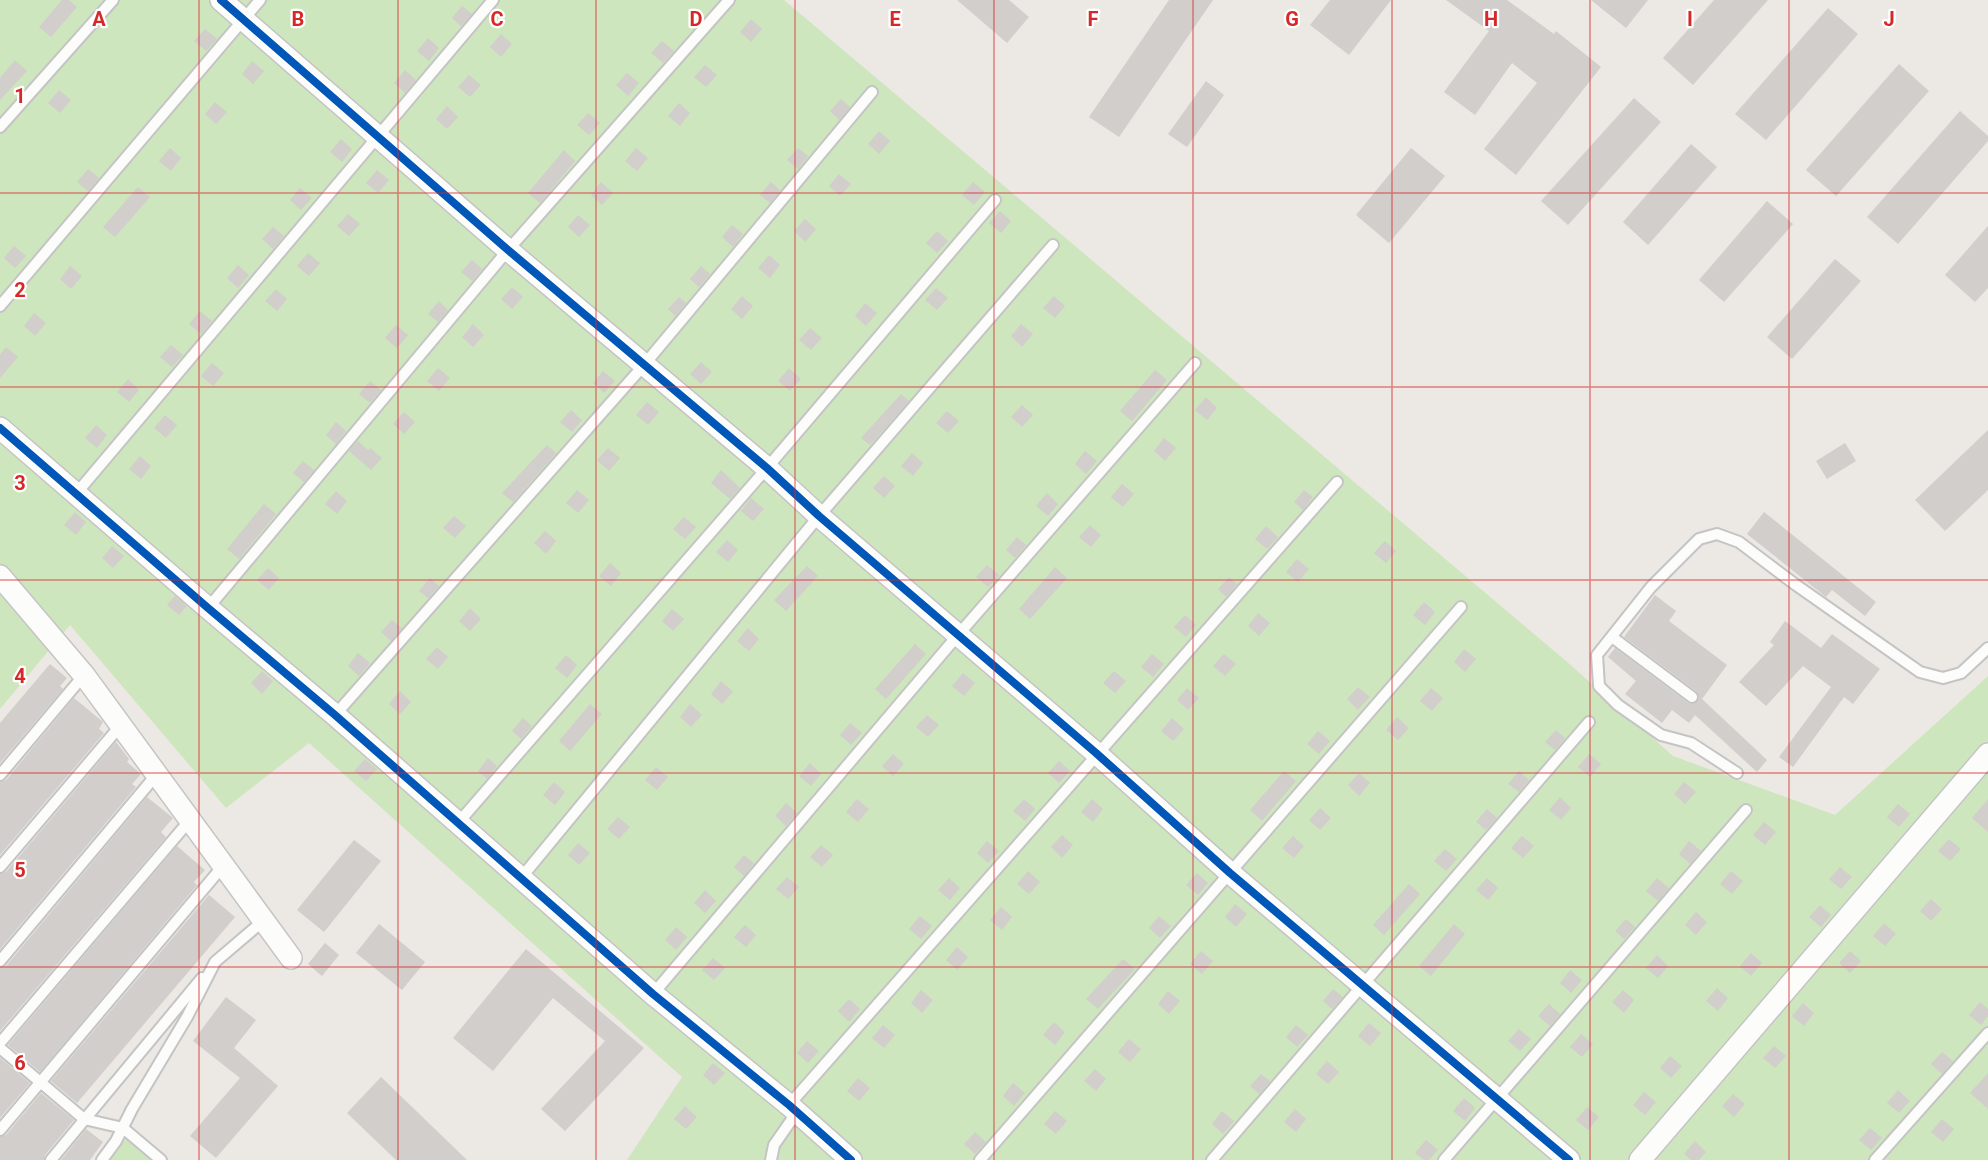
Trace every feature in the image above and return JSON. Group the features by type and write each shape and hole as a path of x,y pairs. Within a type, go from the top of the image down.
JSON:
{"street":[{"path":"221,0 508,250 767,468 819,516 1096,753 1230,873 1569,1160"},
{"path":"0,428 75,495 335,715 653,994 793,1108 851,1160"},
{"path":"0,576 84,675 291,958"},
{"path":"1640,1160 1988,754"}],"lane":[{"path":"0,128 113,0"},
{"path":"0,306 260,0"},
{"path":"75,495 493,0"},
{"path":"208,608 508,250 729,0"},
{"path":"335,715 644,365 872,92"},
{"path":"458,823 767,468 995,200"},
{"path":"521,878 819,516 1053,245"},
{"path":"653,994 958,635 1196,363"},
{"path":"771,1160 774,1145 793,1108 1096,753 1337,482"},
{"path":"1737,773 1691,743 1661,735 1618,705 1599,686 1597,655 1651,587 1699,539 1717,534 1739,542 1920,672 1943,678 1960,673 1988,648"},
{"path":"980,1160 1461,607"},
{"path":"1612,637 1692,697"},
{"path":"0,775 84,675"},
{"path":"1212,1160 1589,722"},
{"path":"0,867 121,725"},
{"path":"0,961 157,774"},
{"path":"1444,1160 1746,810"},
{"path":"0,1043 190,820"},
{"path":"0,1130 223,866"},
{"path":"51,1160 215,962 263,921"},
{"path":"102,1160 116,1141 188,1017 215,962"},
{"path":"1875,1160 1988,1032"},
{"path":"0,1048 84,1119 123,1128 161,1160"}],"green space":[{"path":"0,0 784,0 1566,661 1673,756 1835,815 1988,676 1988,1160 627,1160 682,1077 309,743 226,808 70,625 0,709"},
{"path":"133,1130 168,1160 109,1160"}],"building":[{"path":"62,0 69,0 77,7 51,37 39,27"},
{"path":"957,0 1009,0 1029,17 1007,43"},
{"path":"1169,0 1213,0 1119,137 1089,117"},
{"path":"1330,0 1391,0 1349,55 1310,25"},
{"path":"1446,0 1507,0 1554,34 1556,31 1601,67 1516,175 1484,149 1537,83 1512,63 1475,115 1444,92 1489,31"},
{"path":"1591,0 1648,0 1626,28"},
{"path":"1714,0 1768,0 1693,85 1663,58"},
{"path":"462,6 472,14 461,26 452,18"},
{"path":"1828,8 1858,34 1766,140 1735,114"},
{"path":"751,19 762,29 751,42 740,32"},
{"path":"205,29 217,39 206,51 194,41"},
{"path":"501,34 512,44 501,57 490,47"},
{"path":"428,38 439,48 429,61 417,51"},
{"path":"662,41 674,51 663,63 651,53"},
{"path":"15,60 27,71 0,100 0,78"},
{"path":"252,61 264,71 253,84 242,74"},
{"path":"1899,64 1929,91 1836,196 1806,170"},
{"path":"705,65 717,75 706,87 694,77"},
{"path":"405,70 416,80 405,93 394,83"},
{"path":"627,73 639,83 628,96 616,85"},
{"path":"469,75 481,85 470,97 458,87"},
{"path":"1206,81 1224,95 1187,147 1168,134"},
{"path":"59,90 71,100 60,113 48,103"},
{"path":"1634,98 1661,122 1568,225 1541,201"},
{"path":"841,99 850,107 839,120 830,111"},
{"path":"215,102 227,112 216,124 205,114"},
{"path":"679,103 690,113 680,126 668,116"},
{"path":"447,106 458,117 447,129 436,119"},
{"path":"1960,111 1988,136 1988,141 1898,244 1867,217"},
{"path":"588,113 600,123 589,135 577,125"},
{"path":"879,131 890,141 879,154 868,144"},
{"path":"341,139 352,149 342,162 330,152"},
{"path":"1691,144 1717,167 1648,245 1623,222"},
{"path":"170,148 181,158 171,171 159,161"},
{"path":"636,148 648,158 637,171 625,161"},
{"path":"798,148 808,156 798,169 787,160"},
{"path":"1411,148 1445,176 1389,243 1356,215"},
{"path":"564,150 575,161 540,203 528,193"},
{"path":"88,169 99,178 88,191 77,182"},
{"path":"377,170 389,180 378,193 366,183"},
{"path":"839,174 851,184 840,196 829,186"},
{"path":"601,182 613,193 602,205 591,195"},
{"path":"771,182 780,190 770,203 760,195"},
{"path":"973,182 985,192 974,205 962,195"},
{"path":"138,187 150,197 115,237 103,227"},
{"path":"300,188 312,198 301,210 290,200"},
{"path":"1767,201 1793,224 1724,302 1699,280"},
{"path":"1000,211 1011,221 1001,233 989,223"},
{"path":"348,214 360,224 349,236 337,226"},
{"path":"578,215 590,225 579,237 568,227"},
{"path":"805,219 816,229 805,242 794,231"},
{"path":"732,225 743,234 733,247 722,237"},
{"path":"1988,226 1988,288 1975,302 1945,275"},
{"path":"273,227 284,236 273,249 262,239"},
{"path":"937,231 948,241 937,253 926,243"},
{"path":"14,246 26,256 15,268 4,258"},
{"path":"308,253 320,263 309,276 297,266"},
{"path":"769,255 780,265 770,278 758,268"},
{"path":"1835,259 1861,281 1792,359 1767,337"},
{"path":"472,260 482,269 472,281 461,272"},
{"path":"238,265 249,275 238,288 227,278"},
{"path":"70,266 82,276 71,289 60,279"},
{"path":"701,266 710,274 699,287 690,279"},
{"path":"512,287 523,297 512,309 501,299"},
{"path":"936,288 948,298 937,310 925,300"},
{"path":"276,289 287,299 277,311 265,301"},
{"path":"742,296 753,306 742,319 731,309"},
{"path":"1054,296 1065,306 1055,318 1043,308"},
{"path":"679,297 686,303 675,316 668,309"},
{"path":"439,301 448,310 438,322 428,314"},
{"path":"865,303 877,313 866,326 855,316"},
{"path":"200,311 212,321 201,334 189,324"},
{"path":"34,313 46,323 35,336 24,326"},
{"path":"473,324 484,335 473,347 462,337"},
{"path":"1021,324 1033,334 1022,347 1011,336"},
{"path":"396,325 408,335 397,348 385,338"},
{"path":"810,328 822,338 811,350 799,340"},
{"path":"171,345 183,355 172,367 160,357"},
{"path":"6,347 18,357 0,378 0,355"},
{"path":"701,362 712,372 701,384 690,374"},
{"path":"212,363 224,373 213,386 201,376"},
{"path":"438,368 450,378 439,391 427,381"},
{"path":"789,368 801,379 790,391 778,381"},
{"path":"1155,370 1167,380 1132,421 1120,411"},
{"path":"603,371 615,381 604,393 593,383"},
{"path":"128,379 139,390 129,402 117,392"},
{"path":"370,381 381,390 370,403 359,394"},
{"path":"901,394 909,401 870,445 861,438"},
{"path":"1206,397 1217,408 1207,420 1195,410"},
{"path":"647,402 659,412 648,425 636,415"},
{"path":"1022,405 1033,415 1022,427 1011,417"},
{"path":"571,410 582,420 572,432 560,422"},
{"path":"947,411 959,421 948,433 936,423"},
{"path":"404,412 415,422 404,434 393,424"},
{"path":"165,415 177,425 166,438 154,428"},
{"path":"336,422 346,431 336,444 326,435"},
{"path":"96,425 107,435 97,448 85,438"},
{"path":"1988,430 1988,490 1945,531 1915,500"},
{"path":"1164,438 1176,448 1165,461 1154,451"},
{"path":"358,441 382,458 371,470 349,451"},
{"path":"1845,443 1856,461 1827,479 1816,461"},
{"path":"547,445 556,453 513,502 502,493"},
{"path":"608,448 620,458 609,471 597,460"},
{"path":"1085,451 1097,461 1086,474 1075,464"},
{"path":"912,453 923,463 913,476 901,466"},
{"path":"140,456 151,466 141,479 129,469"},
{"path":"303,461 314,470 304,482 293,473"},
{"path":"721,470 740,488 730,499 711,483"},
{"path":"884,476 895,486 884,498 873,488"},
{"path":"1122,484 1134,494 1123,507 1111,497"},
{"path":"577,490 589,500 578,513 566,503"},
{"path":"1304,490 1313,497 1303,510 1294,502"},
{"path":"336,491 347,501 337,514 325,504"},
{"path":"1047,493 1058,504 1048,516 1036,506"},
{"path":"751,498 764,509 753,521 741,511"},
{"path":"264,504 276,514 239,559 227,549"},
{"path":"75,512 86,522 76,535 64,525"},
{"path":"1764,512 1876,602 1865,616 1832,590 1826,597 1747,534"},
{"path":"454,516 466,526 455,538 443,528"},
{"path":"684,517 696,527 685,539 673,529"},
{"path":"1090,525 1101,535 1091,547 1079,537"},
{"path":"1266,526 1278,537 1267,549 1255,539"},
{"path":"545,531 556,541 546,554 534,543"},
{"path":"1017,537 1026,545 1015,558 1006,550"},
{"path":"727,540 738,550 728,562 716,552"},
{"path":"1385,541 1396,551 1386,563 1374,553"},
{"path":"112,546 124,556 113,568 102,558"},
{"path":"1297,559 1309,569 1298,582 1286,572"},
{"path":"610,563 621,573 611,586 599,576"},
{"path":"987,565 999,575 988,587 976,577"},
{"path":"807,566 818,576 786,611 774,600"},
{"path":"1055,567 1067,578 1030,619 1019,609"},
{"path":"268,568 279,578 269,590 257,580"},
{"path":"1229,577 1237,584 1226,597 1218,589"},
{"path":"430,578 439,586 428,598 419,591"},
{"path":"1655,595 1676,611 1669,621 1727,665 1702,699 1767,760 1757,772 1695,715 1689,723 1672,710 1662,723 1625,694 1636,681 1608,657 1615,648 1688,703 1694,704 1699,698 1696,691 1624,637"},
{"path":"175,596 187,606 179,615 167,605"},
{"path":"1424,602 1435,612 1425,625 1413,615"},
{"path":"470,608 481,619 470,631 459,621"},
{"path":"672,609 684,619 673,631 662,621"},
{"path":"1258,613 1270,623 1259,636 1248,626"},
{"path":"1185,615 1196,625 1186,637 1174,627"},
{"path":"392,620 402,628 391,641 381,632"},
{"path":"1785,621 1821,648 1832,634 1880,669 1853,704 1844,697 1793,767 1779,757 1831,687 1803,666 1766,706 1739,682 1774,645 1770,642"},
{"path":"748,628 759,639 749,651 737,641"},
{"path":"915,644 926,654 886,699 875,689"},
{"path":"437,647 448,657 438,669 426,659"},
{"path":"1464,649 1476,659 1465,672 1454,662"},
{"path":"358,653 370,663 359,676 348,666"},
{"path":"1152,654 1164,664 1153,677 1141,667"},
{"path":"1224,654 1236,664 1225,676 1213,666"},
{"path":"566,655 577,665 567,678 555,668"},
{"path":"50,664 67,678 60,686 63,689 0,763 0,723"},
{"path":"262,671 273,681 262,694 251,683"},
{"path":"1114,671 1126,681 1115,693 1103,683"},
{"path":"963,673 975,683 964,696 952,686"},
{"path":"721,681 733,692 722,704 711,694"},
{"path":"1358,687 1370,697 1358,710 1347,699"},
{"path":"1187,688 1199,698 1188,710 1177,700"},
{"path":"1431,688 1443,698 1432,711 1420,701"},
{"path":"400,691 411,702 400,714 389,704"},
{"path":"74,698 103,722 99,729 104,733 0,855 0,782 6,780"},
{"path":"590,704 602,714 570,751 559,741"},
{"path":"690,704 702,715 691,727 680,717"},
{"path":"927,715 939,725 928,737 916,727"},
{"path":"1397,717 1409,728 1398,740 1386,730"},
{"path":"523,718 532,726 521,739 512,731"},
{"path":"1172,718 1184,729 1173,741 1161,731"},
{"path":"850,723 862,733 851,745 840,735"},
{"path":"1556,730 1565,738 1555,750 1545,742"},
{"path":"1318,731 1330,741 1319,754 1307,744"},
{"path":"116,742 129,759 127,762 141,774 132,784 136,787 0,949 0,874 6,872"},
{"path":"893,754 904,764 893,776 882,766"},
{"path":"1589,754 1601,764 1590,777 1578,767"},
{"path":"488,758 497,766 487,779 478,771"},
{"path":"365,759 377,769 366,781 354,771"},
{"path":"1059,761 1070,771 1059,783 1048,773"},
{"path":"810,763 821,774 811,786 799,776"},
{"path":"656,767 668,777 657,790 645,780"},
{"path":"1284,771 1296,781 1262,821 1250,810"},
{"path":"1519,771 1529,780 1519,792 1508,784"},
{"path":"1359,773 1370,783 1359,796 1348,785"},
{"path":"554,782 565,792 555,805 543,795"},
{"path":"1684,782 1696,792 1685,804 1674,794"},
{"path":"147,797 173,818 161,832 166,837 0,1031 0,968 6,966"},
{"path":"1560,797 1571,808 1561,820 1549,810"},
{"path":"857,799 869,809 858,822 846,812"},
{"path":"1024,799 1035,809 1025,821 1013,811"},
{"path":"1092,799 1103,809 1093,822 1081,812"},
{"path":"1988,799 1988,832 1972,818"},
{"path":"786,803 797,813 786,826 775,816"},
{"path":"1898,804 1910,814 1899,827 1887,817"},
{"path":"1320,808 1331,818 1320,830 1309,820"},
{"path":"1487,809 1497,818 1486,830 1476,822"},
{"path":"618,817 630,827 619,839 607,829"},
{"path":"1764,822 1776,832 1765,845 1753,835"},
{"path":"1062,835 1073,845 1062,858 1051,847"},
{"path":"1293,836 1304,846 1294,858 1282,848"},
{"path":"1522,836 1534,846 1523,858 1511,848"},
{"path":"1949,839 1961,849 1950,861 1938,851"},
{"path":"354,840 381,861 324,932 297,910"},
{"path":"987,841 999,851 988,863 977,853"},
{"path":"1689,841 1701,851 1690,864 1679,854"},
{"path":"578,843 590,853 579,865 568,855"},
{"path":"821,845 833,855 822,867 810,857"},
{"path":"177,846 205,870 194,882 197,885 40,1072 8,1045"},
{"path":"1445,849 1457,859 1446,871 1434,861"},
{"path":"744,855 754,863 744,876 734,867"},
{"path":"1840,867 1852,877 1841,889 1829,879"},
{"path":"1028,871 1040,882 1029,894 1017,884"},
{"path":"1731,871 1743,881 1732,894 1720,884"},
{"path":"1197,873 1208,883 1198,895 1186,885"},
{"path":"787,877 799,887 788,899 776,889"},
{"path":"949,878 960,888 950,900 938,890"},
{"path":"1487,878 1498,888 1488,900 1476,890"},
{"path":"1657,878 1669,888 1658,901 1646,891"},
{"path":"1409,884 1420,894 1384,935 1373,925"},
{"path":"705,890 716,901 705,913 694,903"},
{"path":"209,895 235,917 77,1103 51,1081"},
{"path":"1931,899 1942,909 1931,921 1920,911"},
{"path":"1235,904 1247,914 1236,927 1225,917"},
{"path":"1820,905 1831,915 1821,927 1809,917"},
{"path":"1001,907 1012,917 1002,930 990,920"},
{"path":"1696,912 1707,922 1696,935 1685,925"},
{"path":"920,916 932,926 921,939 909,929"},
{"path":"1159,916 1171,926 1160,938 1149,928"},
{"path":"1626,919 1635,927 1624,939 1615,931"},
{"path":"1884,923 1896,934 1885,946 1873,936"},
{"path":"379,924 425,962 402,990 356,953"},
{"path":"1454,924 1465,934 1431,976 1419,966"},
{"path":"745,925 756,935 746,947 734,937"},
{"path":"676,927 687,937 676,950 665,940"},
{"path":"325,943 339,955 322,976 308,964"},
{"path":"957,947 968,957 957,970 946,960"},
{"path":"526,949 644,1048 565,1131 541,1109 605,1041 553,998 493,1071 453,1038"},
{"path":"1201,951 1213,961 1202,974 1190,964"},
{"path":"1850,951 1861,961 1850,973 1839,963"},
{"path":"1751,953 1762,963 1751,976 1740,966"},
{"path":"1657,955 1668,966 1658,978 1646,968"},
{"path":"713,958 725,968 714,980 702,970"},
{"path":"1123,959 1135,969 1098,1009 1086,999"},
{"path":"1570,970 1582,980 1571,993 1560,983"},
{"path":"1717,988 1728,998 1718,1011 1706,1001"},
{"path":"1333,989 1343,997 1332,1009 1323,1001"},
{"path":"921,990 933,1000 922,1013 911,1003"},
{"path":"1623,990 1634,1000 1624,1013 1612,1002"},
{"path":"1168,991 1180,1001 1169,1014 1158,1004"},
{"path":"226,997 256,1020 234,1048 278,1086 216,1158 190,1136 240,1078 193,1041"},
{"path":"849,999 860,1009 849,1022 838,1011"},
{"path":"1980,1002 1988,1009 1988,1016 1981,1025 1969,1015"},
{"path":"1803,1003 1814,1013 1804,1026 1792,1016"},
{"path":"1549,1004 1560,1014 1550,1026 1538,1016"},
{"path":"1054,1022 1065,1032 1055,1045 1043,1035"},
{"path":"1369,1023 1381,1033 1370,1046 1358,1036"},
{"path":"883,1025 895,1035 884,1048 872,1038"},
{"path":"1296,1025 1308,1035 1297,1047 1286,1037"},
{"path":"1519,1029 1531,1039 1520,1051 1508,1041"},
{"path":"1581,1034 1593,1044 1582,1057 1570,1047"},
{"path":"1129,1039 1141,1049 1130,1062 1118,1052"},
{"path":"807,1041 819,1051 808,1063 797,1053"},
{"path":"1774,1046 1786,1056 1775,1068 1763,1058"},
{"path":"1942,1052 1953,1061 1942,1074 1931,1064"},
{"path":"1670,1056 1682,1066 1671,1078 1660,1068"},
{"path":"0,1058 30,1083 0,1118"},
{"path":"1327,1061 1339,1072 1328,1084 1316,1074"},
{"path":"713,1063 725,1073 714,1085 703,1075"},
{"path":"1095,1069 1106,1079 1096,1091 1084,1081"},
{"path":"1988,1073 1988,1109 1970,1093"},
{"path":"1261,1074 1270,1081 1259,1094 1250,1086"},
{"path":"381,1077 467,1160 396,1160 347,1113"},
{"path":"858,1078 870,1088 859,1101 847,1091"},
{"path":"1013,1083 1025,1093 1014,1106 1003,1096"},
{"path":"1898,1090 1910,1101 1899,1113 1887,1103"},
{"path":"1644,1092 1656,1102 1645,1115 1633,1105"},
{"path":"41,1093 74,1120 45,1155 44,1160 0,1160 0,1137 6,1135"},
{"path":"1733,1094 1745,1104 1734,1117 1722,1106"},
{"path":"1464,1098 1475,1108 1465,1121 1453,1111"},
{"path":"685,1106 697,1117 686,1129 674,1119"},
{"path":"1587,1107 1599,1117 1588,1130 1576,1120"},
{"path":"1295,1109 1306,1119 1296,1132 1284,1122"},
{"path":"1055,1111 1067,1121 1056,1134 1044,1124"},
{"path":"1222,1111 1234,1121 1223,1134 1212,1124"},
{"path":"1942,1119 1954,1129 1943,1142 1931,1132"},
{"path":"1870,1128 1882,1138 1871,1150 1859,1140"},
{"path":"86,1129 103,1142 90,1160 61,1160"},
{"path":"975,1132 986,1142 975,1154 964,1144"},
{"path":"1426,1140 1438,1150 1429,1160 1424,1160 1415,1153"},
{"path":"1695,1141 1706,1152 1699,1160 1691,1160 1684,1154"}],"cycle path":[{"path":"221,0 508,250 767,468 819,516 1096,753 1230,873 1569,1160"},
{"path":"0,428 335,715 653,994 789,1105 851,1160"}]}
